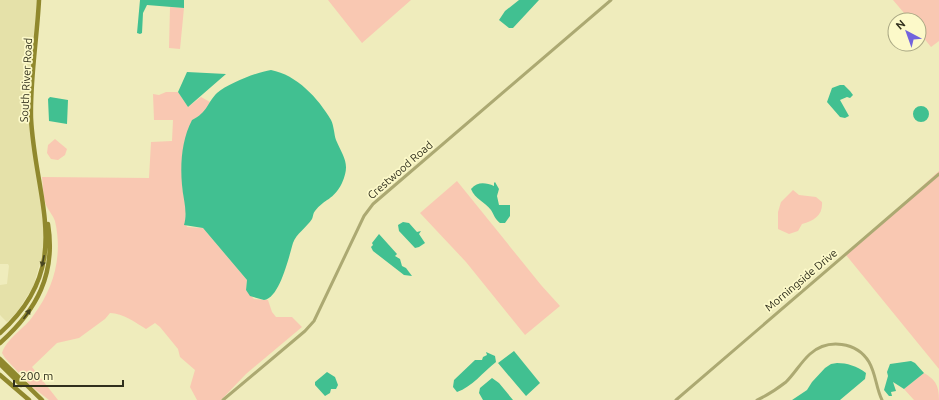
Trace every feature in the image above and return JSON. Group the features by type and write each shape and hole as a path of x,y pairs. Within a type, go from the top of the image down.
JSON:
{"main road":[{"name":"South River Road","path":"1,342 29,313 40,293 46,277 50,255 50,237 31,118 39,0"},
{"name":"South River Road","path":"0,333 25,306 35,288 45,253 45,208"},
{"path":"0,359 42,400"},
{"path":"0,364 22,385 42,400"},
{"path":"0,375 29,400"}],"street":[{"name":"Crestwood Road","path":"223,400 305,331 314,321 364,216 373,204 611,0"},
{"name":"Morningside Drive","path":"676,400 939,174"},
{"path":"757,400 785,383 812,352 825,346 836,344 850,347 866,358 873,370 882,400"}],"shaded area":[{"path":"0,0 37,0 30,91 44,220 43,253 33,287 17,312 7,322 0,315 0,285 7,284 9,266 8,264 0,264"},
{"path":"140,0 184,0 184,8 147,5 143,13 142,33 140,34 137,33"},
{"path":"328,0 411,0 362,43"},
{"path":"519,0 539,0 513,28 509,28 499,20 505,11"},
{"path":"893,0 939,0 939,41 931,47 927,42 927,12 903,12"},
{"path":"170,7 184,8 180,49 169,48"},
{"path":"271,70 290,77 298,82 313,96 326,112 332,122 336,140 345,160 346,170 339,189 318,207 310,222 294,240 279,285 270,298 264,300 250,296 246,290 247,280 203,228 184,225 185,210 181,168 182,151 192,120 201,114 217,93 222,89 243,78"},
{"path":"187,72 226,74 188,107 178,92"},
{"path":"844,85 853,95 850,98 847,97 840,100 849,116 845,118 840,117 827,102 832,88"},
{"path":"166,92 178,92 188,107 201,97 210,102 207,108 198,117 192,120 182,185 186,211 185,222 187,227 203,228 247,280 246,290 254,299 268,300 272,312 276,317 292,317 302,327 246,374 221,400 197,400 190,387 195,370 180,357 178,349 160,327 155,323 146,329 124,316 110,313 105,319 79,338 57,343 32,367 58,400 49,400 31,386 2,353 7,343 30,320 40,305 55,271 58,247 57,234 55,221 45,202 42,177 149,178 151,142 172,141 173,120 154,120 153,94 159,95"},
{"path":"50,97 68,100 67,124 49,121 48,99"},
{"path":"921,106 928,111 929,114 924,121 921,122 914,117 913,114 918,107"},
{"path":"55,139 67,149 65,155 58,160 51,159 47,153 48,145"},
{"path":"939,171 939,369 846,255"},
{"path":"457,181 541,285 560,306 525,335 466,262 420,213"},
{"path":"495,182 499,189 497,196 499,205 510,205 510,216 505,223 500,223 498,221 491,210 475,195 471,189 479,184 494,186"},
{"path":"793,190 799,195 816,197 822,202 822,207 817,217 802,224 798,231 789,234 778,229 778,212 781,202"},
{"path":"403,222 409,223 417,232 421,231 419,234 425,243 415,248 399,231 398,225"},
{"path":"379,234 397,254 395,256 400,259 402,266 406,268 412,276 404,275 373,251 371,247 373,245 372,243"},
{"path":"514,351 540,383 526,396 498,363"},
{"path":"486,352 495,356 496,362 468,387 457,392 453,387 454,380 475,360 482,360 483,357 487,355"},
{"path":"911,361 915,363 924,373 904,389 893,382 896,391 891,392 892,396 889,396 884,390 890,364"},
{"path":"831,364 848,364 859,368 866,373 865,379 840,400 792,400 807,390 825,368"},
{"path":"327,372 335,377 338,385 336,389 331,389 330,393 325,396 315,385 315,382"},
{"path":"924,373 936,384 939,400 914,400 904,389"},
{"path":"492,378 499,383 513,400 483,400 479,393 480,388"}]}
